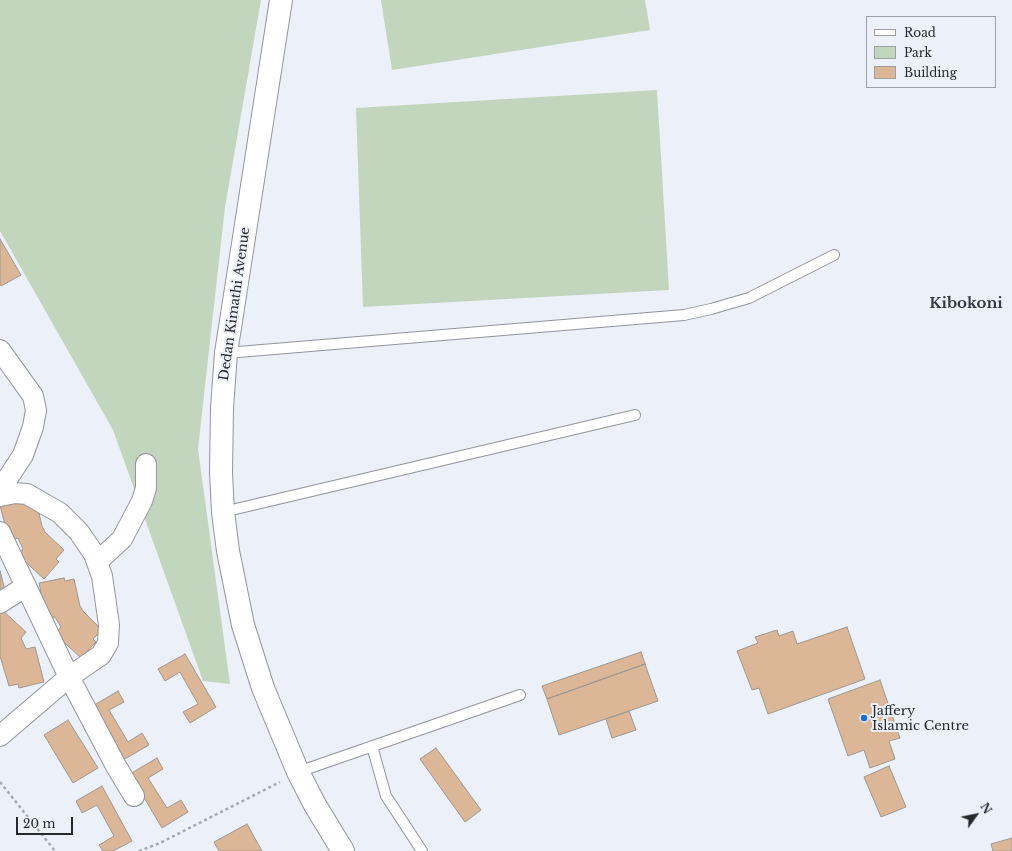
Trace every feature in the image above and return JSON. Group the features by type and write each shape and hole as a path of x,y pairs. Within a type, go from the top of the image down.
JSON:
{"street":[{"name":"Dedan Kimathi Avenue","path":"281,0 226,353 222,408 221,473 223,512 228,551 243,624 263,688 298,772 315,805 343,851"},
{"path":"0,350 33,396 36,410 33,427 22,456 0,490"},
{"path":"97,562 122,539 142,501 146,488 146,464"},
{"path":"0,496 15,493 27,494 60,513 79,532 94,554 102,576 109,625 108,643 101,655 69,677 0,736"},
{"path":"0,532 69,677 116,766 134,796"},
{"path":"0,602 26,586"}],"lane":[{"path":"226,353 684,315 749,298 834,255"},
{"path":"223,512 635,415"},
{"path":"298,772 520,695"},
{"path":"372,746 386,796 422,851"}],"path":[{"path":"139,851 160,843 298,772"},
{"path":"0,782 55,851"}],"green space":[{"path":"0,0 261,0 225,207 198,449 230,684 203,681 113,430 0,231"},
{"path":"381,0 645,0 650,30 392,70"},
{"path":"657,90 669,290 363,307 356,108"}],"building":[{"path":"0,239 21,275 1,286 0,284"},
{"path":"25,499 36,501 42,526 45,532 64,550 56,559 59,562 44,579 18,555 23,549 18,538 9,541 0,505"},
{"path":"0,571 6,594 0,595"},
{"path":"64,578 65,581 74,579 80,606 102,630 93,639 96,642 81,658 55,634 61,627 55,617 46,618 39,583"},
{"path":"0,608 26,632 21,638 26,649 35,647 44,682 19,688 18,684 9,686 0,656"},
{"path":"847,627 865,679 768,714 759,688 752,690 737,651 758,643 755,637 777,630 779,636 793,631 797,644"},
{"path":"641,652 645,664 547,699 542,686"},
{"path":"185,654 216,707 190,723 183,712 198,704 180,672 165,681 158,669"},
{"path":"645,664 658,701 559,735 547,699"},
{"name":"Jaffery Islamic Centre","path":"880,680 900,738 889,741 895,759 870,768 864,750 848,756 828,699"},
{"path":"118,691 124,702 109,710 128,742 142,733 149,745 123,760 91,707"},
{"path":"629,711 636,730 612,738 606,719"},
{"path":"68,720 98,768 73,783 44,735"},
{"path":"436,748 481,810 465,822 420,759"},
{"path":"157,758 163,769 148,778 167,808 181,800 188,812 162,828 130,774"},
{"path":"889,766 906,807 881,817 864,777"},
{"path":"102,786 132,841 113,851 103,851 99,845 114,836 97,805 82,813 76,801"},
{"path":"247,824 262,851 219,851 214,842"},
{"path":"1012,838 1012,851 993,851 991,844"}],"place":[{"name":"Jaffery Islamic Centre","path":"864,718"}],"district":[{"name":"Kibokoni","path":"966,304"}]}
